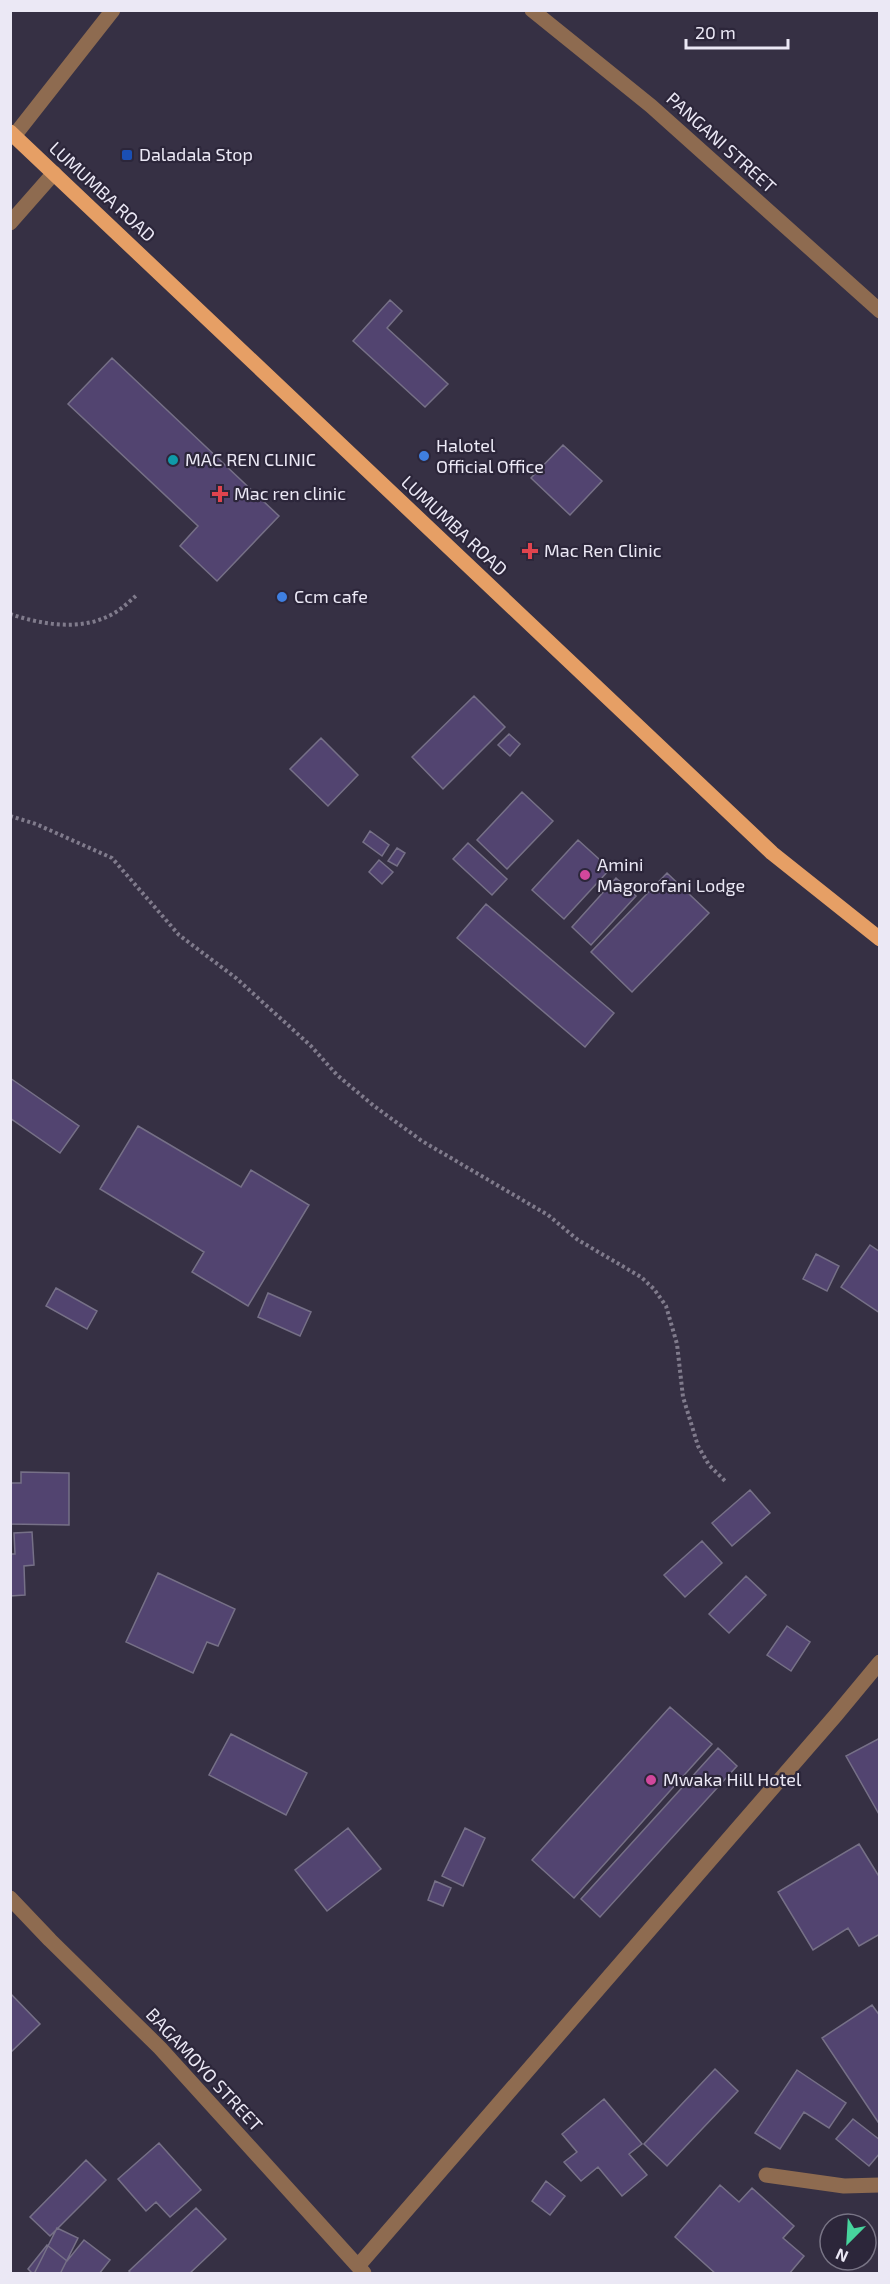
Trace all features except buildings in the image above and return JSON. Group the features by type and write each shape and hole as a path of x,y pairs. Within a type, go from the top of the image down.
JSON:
{"main road":[{"name":"LUMUMBA ROAD","path":"12,134 772,853 879,939"}],"street":[{"path":"12,134 113,10"},
{"name":"PANGANI STREET","path":"532,10 651,106 879,311"},
{"path":"10,223 54,173"},
{"path":"362,2270 879,1662"},
{"name":"BAGAMOYO STREET","path":"10,1898 160,2048 362,2270"},
{"path":"766,2175 844,2187 879,2185"}],"path":[{"path":"10,614 46,625 98,621 116,612 138,594"},
{"path":"10,816 36,824 112,858 179,935 236,978 311,1046 337,1075 374,1106 422,1141 548,1215 578,1240 641,1278 654,1289 666,1306 677,1344 683,1397 698,1446 709,1465 725,1481"}],"place":[{"name":"Daladala Stop","path":"127,155"},
{"name":"Halotel Official Office","path":"424,456"},
{"name":"MAC REN CLINIC","path":"173,460"},
{"name":"Mac ren clinic","path":"220,494"},
{"name":"Mac Ren Clinic","path":"530,551"},
{"name":"Ccm cafe","path":"282,597"},
{"name":"Amini Magorofani Lodge","path":"585,875"},
{"name":"Mwaka Hill Hotel","path":"651,1780"}]}
